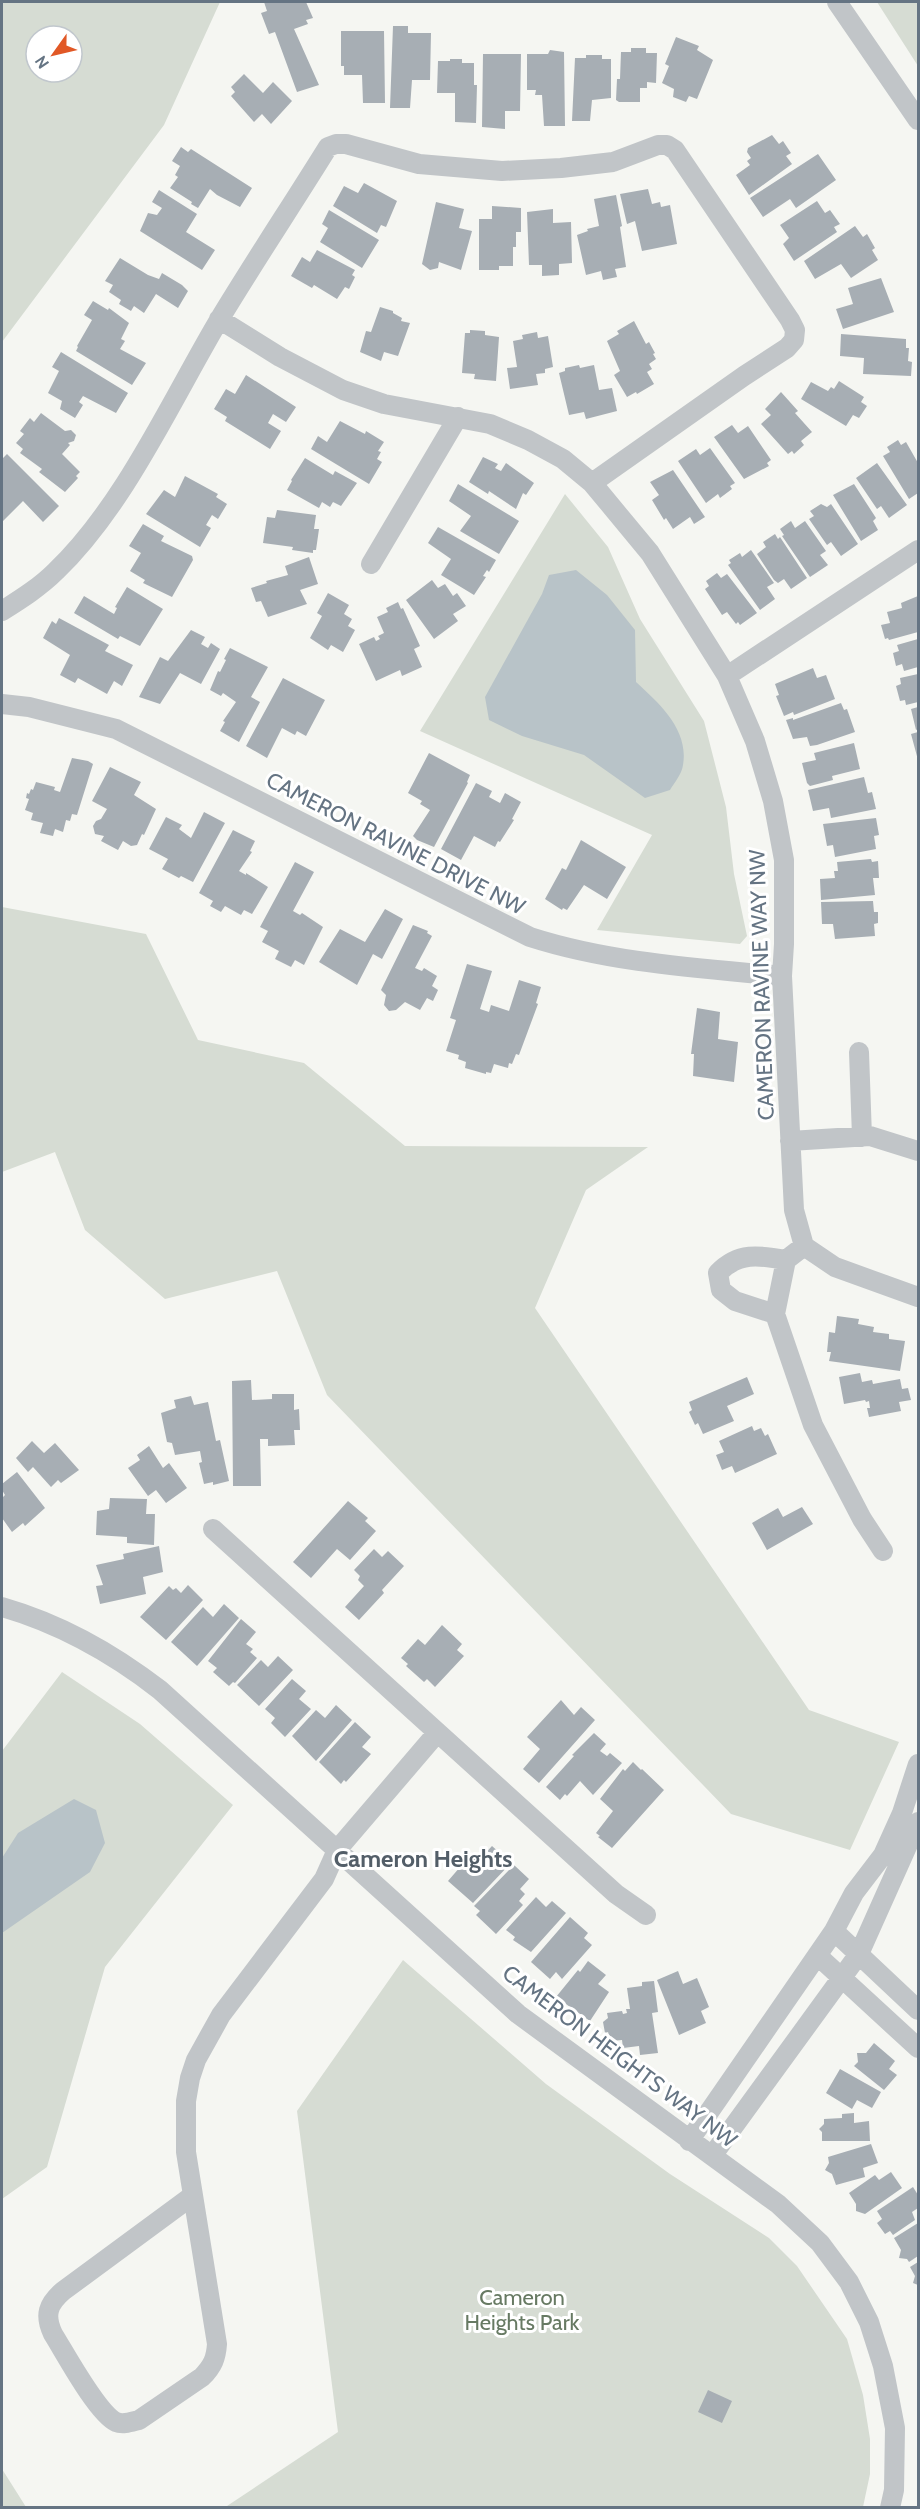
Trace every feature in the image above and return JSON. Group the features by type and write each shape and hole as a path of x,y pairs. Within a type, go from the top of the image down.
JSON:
{"street":[{"path":"837,2 918,120"},
{"path":"2,611 36,590 58,570 98,523 148,446 219,319 328,147 336,144 346,144 419,164 502,171 561,168 612,162 657,145 667,145 675,150 790,320 795,330 794,339 787,348 744,375 592,483"},
{"name":"CAMERON RAVINE WAY NW","path":"219,319 280,357 343,390 384,404 489,424 528,440 562,459 592,483 650,553 727,676 755,741 773,801 784,860 782,976 794,1210 804,1246"},
{"path":"372,564 458,417"},
{"path":"727,676 918,550"},
{"name":"CAMERON RAVINE DRIVE NW","path":"2,704 29,706 116,729 530,937 570,950 615,957 782,976"},
{"path":"859,1052 862,1137"},
{"path":"790,1141 870,1136 918,1151"},
{"path":"883,1551 862,1519 813,1425 775,1314 786,1260 804,1246 835,1267 918,1297"},
{"path":"775,1314 735,1301 721,1290 718,1274 729,1262 747,1257 765,1256 786,1260"},
{"path":"213,1529 616,1894 645,1915"},
{"name":"CAMERON HEIGHTS WAY NW","path":"2,1607 38,1617 85,1639 128,1665 160,1690 518,2014 778,2205 820,2243 854,2292 869,2322 883,2366 895,2428 894,2490 890,2508"},
{"path":"192,2196 63,2291 48,2309 47,2321 53,2334 97,2403 107,2416 117,2422 128,2423 139,2420 184,2390 211,2368 216,2357 217,2344 192,2196 185,2124 190,2078 196,2060 221,2015 324,1879 337,1850 437,1733"},
{"path":"689,2141 818,1956 854,1893 883,1855 902,1813 918,1766"},
{"path":"712,2156 859,1954 918,1822"},
{"path":"834,1931 918,2010"},
{"path":"818,1956 918,2048"}],"green space":[{"path":"2,2 220,2 164,125 2,342"},
{"path":"877,2 918,2 918,66"},
{"path":"565,494 608,547 640,619 704,721 726,807 734,874 747,936 740,944 597,930 652,835 420,731"},
{"path":"2,907 146,934 198,1040 304,1063 405,1146 648,1147 586,1190 535,1308 809,1710 899,1742 850,1850 731,1814 327,1395 277,1271 165,1299 85,1230 55,1152 2,1172"},
{"path":"62,1672 140,1724 233,1805 105,1967 47,2167 2,2199 2,1751"},
{"name":"Cameron Heights Park","path":"403,1960 546,2084 670,2174 769,2238 797,2266 847,2339 863,2395 870,2439 870,2474 863,2507 224,2508 338,2432 297,2111"},
{"path":"2,2469 26,2507 2,2507"}],"shaded area":[{"path":"576,570 607,595 635,630 636,682 671,719 682,740 684,752 682,768 670,790 645,798 584,755 522,736 489,720 485,697 542,594 549,575"},
{"path":"74,1799 96,1810 105,1843 90,1872 2,1933 2,1858 18,1833"}],"building":[{"path":"264,2 306,2 313,18 306,20 308,24 294,29 319,85 297,92 275,32 269,34 261,13 267,11"},
{"path":"393,26 408,26 408,33 431,33 430,80 412,80 410,108 390,108"},
{"path":"341,31 384,31 385,103 363,103 362,75 344,75 344,66 341,66"},
{"path":"676,37 699,46 697,50 713,60 697,99 689,96 686,102 673,97 674,89 662,83 669,66 665,64"},
{"path":"631,48 646,48 646,53 657,53 656,83 647,82 647,88 640,88 640,102 619,102 616,100 617,79 620,79 621,52 631,52"},
{"path":"550,50 564,52 565,126 544,126 542,95 535,95 536,90 527,90 527,54 548,54"},
{"path":"483,54 521,54 520,111 505,111 505,129 482,127"},
{"path":"586,55 602,55 602,59 611,59 611,98 592,100 590,121 572,121 575,58 586,58"},
{"path":"450,59 462,59 462,63 474,63 474,85 477,85 476,123 455,122 455,93 437,93 438,61 450,61"},
{"path":"244,74 263,93 273,82 292,101 271,124 262,114 254,122 231,96 235,92 231,87"},
{"path":"772,135 779,144 783,141 791,153 786,156 792,164 749,195 736,175 750,165 747,161 751,158 747,152 748,148"},
{"path":"181,147 188,152 191,149 252,188 240,207 210,189 198,208 170,188 178,177 175,175 180,166 172,161"},
{"path":"818,154 836,180 796,208 790,199 763,217 750,198"},
{"path":"364,183 397,201 386,227 381,225 377,233 333,206 344,186 358,193"},
{"path":"648,189 652,204 660,202 661,207 670,205 677,244 642,251 635,221 627,224 620,194"},
{"path":"159,190 197,214 186,232 215,250 202,270 140,231 148,213 157,215 162,208 152,202"},
{"path":"616,195 626,267 615,269 617,277 603,280 601,271 586,275 577,235 599,226 594,199"},
{"path":"817,201 825,213 830,210 840,224 834,227 837,232 794,261 783,244 789,238 780,225"},
{"path":"436,202 464,209 459,228 472,231 461,270 439,262 438,268 430,270 422,264"},
{"path":"492,206 521,208 521,232 516,232 513,266 499,266 499,270 479,270 479,219 492,219"},
{"path":"553,209 553,223 571,222 572,263 559,264 559,275 542,276 542,265 529,265 527,212"},
{"path":"329,210 379,240 362,268 320,242 328,228 322,224"},
{"path":"855,226 863,237 867,234 875,248 872,250 878,260 851,278 841,264 815,279 804,261"},
{"path":"317,250 355,270 352,275 355,277 349,289 345,287 337,299 314,285 312,288 291,276 302,257 310,262"},
{"path":"120,258 148,275 159,279 162,273 182,285 188,291 178,308 156,294 144,313 134,306 131,311 119,304 121,300 109,292 113,285 105,281"},
{"path":"881,278 894,312 843,329 836,309 853,304 848,288"},
{"path":"93,301 108,310 109,308 129,323 121,339 125,341 120,349 146,363 132,385 76,351 92,320 84,315"},
{"path":"380,307 393,311 402,318 401,321 410,323 398,356 384,352 381,361 360,352 366,331 371,332"},
{"path":"634,321 646,344 649,342 655,353 653,354 656,359 649,364 652,369 647,372 654,384 627,397 614,375 620,371 607,341 619,334 617,331"},
{"path":"470,330 485,331 485,335 499,337 496,381 474,379 475,374 462,373 465,333 470,333"},
{"path":"537,332 538,338 548,336 553,367 545,369 545,373 536,374 538,385 510,389 507,368 517,367 513,341 523,339 522,335"},
{"path":"841,334 906,339 906,348 909,348 908,361 912,362 911,376 863,374 864,358 840,356"},
{"path":"61,352 128,393 116,413 83,396 79,402 83,405 75,418 60,409 62,401 48,393 59,371 52,367"},
{"path":"579,365 580,368 594,365 599,390 612,388 617,411 586,419 584,412 569,415 559,373 565,371 565,368"},
{"path":"246,375 296,407 286,422 273,414 268,423 281,431 270,449 225,421 227,417 214,409 226,389 235,394"},
{"path":"839,381 864,397 861,402 867,406 859,418 853,415 846,426 801,399 811,382 828,391 831,387 834,389"},
{"path":"781,392 812,432 801,441 804,445 794,454 792,451 788,454 761,424 771,415 765,409"},
{"path":"41,413 65,431 71,430 76,435 74,441 68,443 70,445 62,454 80,472 76,476 78,478 65,492 39,472 42,469 20,453 23,449 16,443 24,434 20,431 30,418 34,422"},
{"path":"340,421 365,434 366,431 384,442 378,451 381,452 377,459 382,462 369,484 311,449 318,436 327,442"},
{"path":"732,425 738,433 748,426 771,460 767,463 769,466 744,479 714,437"},
{"path":"898,440 901,445 906,442 918,463 918,493 909,499 883,456 890,452 887,447"},
{"path":"710,448 735,483 730,486 732,489 720,498 718,494 706,503 678,461 696,449 700,455"},
{"path":"7,454 59,506 43,522 23,501 3,521 2,459"},
{"path":"483,457 498,464 495,468 501,471 506,463 534,483 526,495 523,493 516,509 489,491 488,494 469,482"},
{"path":"305,458 333,475 335,471 357,483 341,506 333,502 330,507 322,502 319,508 287,490"},
{"path":"877,463 907,505 889,518 881,506 877,509 856,478"},
{"path":"673,470 705,517 694,524 690,517 673,529 666,518 664,520 652,500 659,495 650,482"},
{"path":"185,476 218,494 216,497 227,504 218,519 212,515 206,525 211,528 200,547 146,514 164,490 175,497"},
{"path":"458,484 519,521 499,554 460,531 471,516 449,501"},
{"path":"854,484 876,518 873,521 878,530 861,541 833,495"},
{"path":"821,504 827,507 831,504 858,544 841,556 831,542 827,545 809,519 814,516 810,511"},
{"path":"277,510 316,515 314,529 319,529 316,550 313,550 313,553 292,550 293,547 263,543 267,517 275,518"},
{"path":"791,521 795,528 805,521 826,551 820,555 828,565 810,577 782,536 784,535 780,529"},
{"path":"143,524 164,536 161,541 192,556 193,560 172,597 143,583 145,580 130,571 141,553 129,546"},
{"path":"438,527 496,560 489,572 487,570 483,576 486,577 474,595 441,575 451,559 428,543"},
{"path":"775,534 778,539 780,537 807,578 791,589 784,579 778,583 774,580 757,554 766,547 763,542"},
{"path":"751,550 774,583 767,587 775,599 760,610 728,565 731,563 729,560 740,553 742,557"},
{"path":"309,557 318,584 300,590 307,604 268,617 261,601 256,602 251,588 288,575 285,566"},
{"path":"717,573 721,578 727,574 757,613 740,625 738,622 736,624 727,612 722,615 705,589 709,586 706,581"},
{"path":"432,580 438,588 445,584 453,596 457,593 466,606 453,614 458,621 434,639 406,600"},
{"path":"127,587 163,609 140,646 120,636 118,639 74,613 84,596 114,614 117,608 115,607"},
{"path":"328,593 349,605 344,614 352,619 348,626 355,630 343,652 331,645 328,650 310,638 322,616 317,613"},
{"path":"918,596 918,632 889,640 885,639 881,625 890,623 887,612 902,608 901,603"},
{"path":"398,602 420,646 414,649 422,667 402,676 400,670 376,681 359,644 374,637 376,641 380,639 378,636 384,633 377,617 388,612 386,608"},
{"path":"59,618 109,645 105,651 133,665 122,686 114,681 107,694 78,678 75,683 60,675 70,655 43,638 52,621 56,624"},
{"path":"191,630 205,637 201,644 208,648 211,643 220,649 201,684 180,673 160,704 139,697 160,657 168,661"},
{"path":"918,639 918,667 904,671 902,664 896,666 893,653 899,651 897,645"},
{"path":"230,648 268,667 251,697 260,702 239,742 220,731 225,722 223,721 236,702 223,693 221,696 210,690"},
{"path":"813,668 817,678 826,675 835,699 794,715 793,712 784,716 776,696 779,695 775,684"},
{"path":"918,674 918,702 906,705 905,700 900,701 896,686 901,684 900,678"},
{"path":"283,678 325,700 306,736 297,731 295,735 282,728 267,758 246,746"},
{"path":"841,703 844,710 847,709 855,732 810,746 807,737 793,739 786,720 793,718 793,720"},
{"path":"918,707 918,729 916,730 911,709"},
{"path":"918,732 918,760 911,734"},
{"path":"854,743 860,769 832,776 833,780 810,786 807,783 802,763 816,760 814,753"},
{"path":"429,753 470,775 434,847 413,836 430,810 420,804 422,801 408,793"},
{"path":"72,758 93,764 77,815 72,814 70,821 66,820 63,832 55,829 53,836 40,833 43,823 31,820 33,813 25,810 29,799 26,798 27,793 33,790 36,782 55,787 54,790 60,792"},
{"path":"110,767 141,782 134,795 156,809 137,845 131,846 123,841 118,850 101,841 104,836 95,834 93,826 107,809 92,801"},
{"path":"864,777 868,793 872,792 876,809 831,818 829,808 813,811 808,790"},
{"path":"476,783 492,791 489,797 500,803 505,793 521,802 512,819 514,820 495,847 474,836 461,860 441,849"},
{"path":"204,812 225,823 193,882 162,869 168,859 149,849 166,817 182,825 179,829 191,838"},
{"path":"876,818 879,835 874,836 876,849 835,857 833,845 827,846 823,824"},
{"path":"233,830 255,841 250,851 252,852 239,871 268,887 252,914 244,910 241,915 225,906 221,912 210,906 213,901 199,893"},
{"path":"581,840 626,867 607,899 584,885 567,910 563,908 562,910 545,899 562,868 566,870"},
{"path":"871,859 872,862 878,861 879,878 873,878 875,895 821,900 820,879 835,878 834,871 838,871 837,862"},
{"path":"295,862 314,872 293,911 300,915 302,913 323,927 304,965 295,960 291,967 275,959 279,951 262,942 268,931 260,927"},
{"path":"873,901 874,912 878,912 878,923 874,924 875,936 835,939 833,924 822,924 821,902"},
{"path":"385,909 403,919 382,959 373,954 357,985 319,962 340,929 365,942"},
{"path":"413,925 428,931 427,933 432,936 415,968 422,971 424,968 437,976 432,986 438,990 433,1001 427,998 420,1010 405,1002 396,1010 389,1011 384,1005 386,995 381,990"},
{"path":"467,964 492,971 480,1009 489,1012 491,1005 509,1011 519,980 541,987 536,1003 538,1004 519,1055 516,1054 508,1068 494,1064 491,1073 486,1072 486,1074 465,1068 466,1062 458,1059 459,1055 446,1051 456,1020 450,1018"},
{"path":"697,1008 720,1012 718,1039 738,1042 734,1082 693,1076 694,1054 691,1054"},
{"path":"837,1316 859,1319 858,1324 874,1327 873,1332 889,1334 889,1339 905,1341 900,1371 829,1361 831,1352 827,1352 829,1332 835,1333"},
{"path":"860,1373 862,1382 872,1380 873,1384 900,1379 902,1389 908,1388 911,1400 899,1402 901,1411 869,1417 867,1408 870,1408 869,1401 844,1404 839,1377"},
{"path":"747,1377 754,1394 727,1406 734,1421 703,1434 698,1423 695,1425 689,1412 692,1410 689,1402"},
{"path":"251,1380 252,1400 272,1399 272,1394 294,1394 294,1410 299,1409 300,1430 294,1430 295,1445 268,1446 268,1439 260,1439 261,1486 233,1486 232,1381"},
{"path":"191,1396 194,1405 208,1402 216,1441 220,1440 229,1481 213,1485 213,1482 204,1484 199,1463 202,1462 200,1451 175,1455 172,1443 167,1442 161,1413 176,1408 174,1400"},
{"path":"752,1426 754,1431 761,1428 765,1436 768,1434 777,1454 735,1473 732,1466 722,1470 716,1455 724,1452 719,1441"},
{"path":"32,1441 44,1453 55,1443 79,1470 61,1483 58,1480 51,1487 33,1467 28,1472 16,1458"},
{"path":"149,1446 163,1468 169,1463 187,1488 166,1503 156,1490 148,1496 128,1468 140,1460 137,1455"},
{"path":"17,1472 45,1508 25,1526 23,1523 12,1532 2,1518 2,1498 5,1495 2,1484"},
{"path":"110,1498 147,1499 146,1514 155,1514 154,1545 127,1543 127,1537 96,1535 97,1511 109,1509"},
{"path":"348,1501 368,1518 365,1521 376,1531 350,1560 337,1549 311,1578 293,1562"},
{"path":"802,1507 813,1524 767,1550 752,1523 778,1508 783,1517"},
{"path":"159,1546 163,1572 143,1577 146,1594 100,1604 96,1586 103,1585 96,1565 124,1559 123,1554"},
{"path":"374,1549 382,1557 388,1551 404,1566 382,1590 384,1593 359,1620 345,1607 364,1586 358,1580 360,1576 354,1570"},
{"path":"188,1585 203,1600 166,1640 140,1617 169,1586 181,1593"},
{"path":"224,1604 239,1618 197,1666 171,1642 203,1607 213,1617"},
{"path":"241,1619 256,1632 246,1644 253,1649 250,1652 257,1658 235,1683 229,1686 213,1672 217,1668 208,1661"},
{"path":"442,1625 462,1644 457,1650 464,1656 435,1687 427,1679 424,1682 406,1666 408,1664 401,1658 418,1639 425,1645"},
{"path":"278,1656 293,1670 259,1706 237,1685 261,1660 268,1667"},
{"path":"292,1679 306,1691 299,1699 311,1709 285,1737 271,1723 275,1718 265,1709"},
{"path":"561,1700 574,1715 581,1707 595,1720 539,1783 523,1769 540,1749 527,1737"},
{"path":"336,1705 352,1720 316,1761 292,1736 316,1710 325,1718"},
{"path":"355,1722 371,1737 362,1747 371,1754 346,1782 344,1780 341,1784 319,1762"},
{"path":"594,1733 606,1744 600,1751 607,1756 610,1753 622,1763 593,1795 580,1781 567,1796 565,1794 560,1800 546,1787 574,1756 572,1755"},
{"path":"633,1762 664,1790 612,1848 596,1833 613,1811 600,1799 623,1769 625,1771"},
{"path":"492,1846 511,1863 473,1903 448,1881 473,1852 480,1859"},
{"path":"514,1865 529,1879 520,1889 525,1894 519,1901 523,1905 496,1934 476,1915 480,1911 474,1906"},
{"path":"536,1897 546,1907 552,1901 566,1913 531,1952 513,1940 515,1937 506,1930"},
{"path":"570,1917 588,1933 584,1938 592,1945 562,1979 556,1972 550,1979 531,1962"},
{"path":"588,1961 606,1975 598,1984 609,1992 590,2021 556,1997"},
{"path":"678,1971 683,1984 697,1978 709,2007 701,2011 706,2023 679,2035 657,1980"},
{"path":"654,1981 658,2012 652,2013 658,2053 640,2055 639,2046 623,2048 622,2040 611,2041 608,2032 605,2033 603,2022 608,2018 607,2013 622,2011 623,2014 627,2013 626,2009 630,2009 627,1988 642,1986 642,1982"},
{"path":"874,2043 895,2061 889,2069 897,2075 884,2090 854,2066 858,2062 857,2053 866,2053"},
{"path":"840,2069 881,2092 872,2108 857,2100 852,2109 826,2093"},
{"path":"854,2113 854,2123 869,2121 870,2141 822,2141 822,2132 819,2129 824,2124 824,2119 842,2118 842,2114"},
{"path":"871,2144 878,2163 863,2168 865,2177 836,2185 832,2174 825,2170 829,2163 828,2157"},
{"path":"891,2172 902,2188 865,2214 856,2211 856,2204 849,2193 875,2175 879,2180"},
{"path":"913,2187 918,2195 918,2208 912,2212 915,2220 893,2235 890,2231 885,2234 877,2223 882,2219 877,2211"},
{"path":"918,2223 918,2256 909,2262 907,2259 899,2258 901,2250 894,2238"},
{"path":"918,2262 918,2285 913,2283 915,2276 910,2267"},
{"path":"708,2390 732,2401 722,2423 698,2412"}],"district":[{"name":"Cameron Heights","path":"423,1859"}]}
